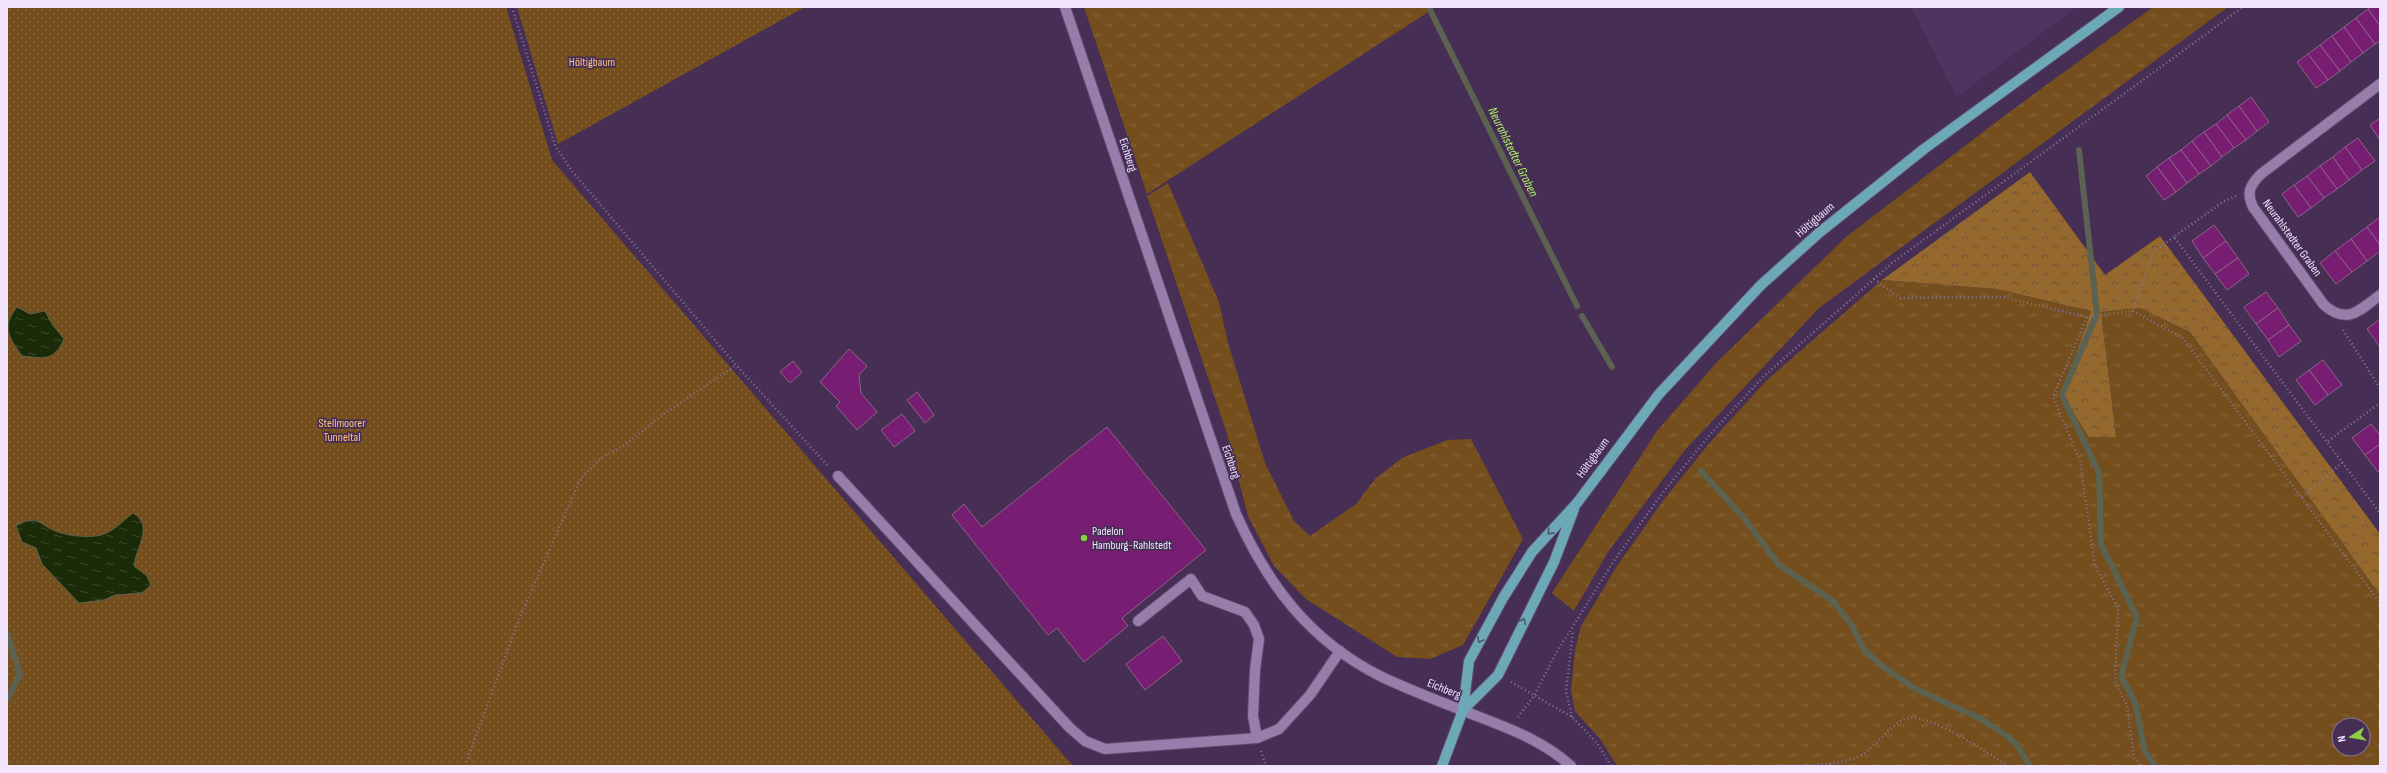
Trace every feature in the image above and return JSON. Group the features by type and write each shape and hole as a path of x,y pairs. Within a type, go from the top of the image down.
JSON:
{"main road":[{"name":"Höltigbaum","path":"1442,766 1463,710 1469,661 1477,644 1532,552 1577,503 1659,394 1761,285 1870,191 2119,7"},
{"name":"Höltigbaum","path":"1463,710 1498,675 1554,562 1577,503"}],"street":[{"name":"Eichberg","path":"1065,7 1236,514 1252,551 1281,594 1315,632 1340,651 1379,675 1540,742 1571,766"},
{"path":"2249,189 2261,174 2380,84"},
{"name":"Neurahlstedter Graben","path":"2249,189 2249,199 2253,207 2324,305 2334,313 2341,315"},
{"path":"2341,315 2351,315 2380,295"},
{"path":"838,476 1069,727 1085,741 1105,749 1256,738 1279,729 1310,695 1340,651"},
{"path":"1138,621 1191,579 1202,596 1245,612 1254,625 1259,639 1255,670 1253,716 1256,738"}],"path":[{"path":"512,7 555,145 572,171 736,365 838,476"},
{"path":"1509,728 1534,696 1555,655 1573,629 1613,562 1661,495 1708,437 1763,377 1892,263 2243,7"},
{"path":"2132,311 2153,252 2224,201 2249,189"},
{"path":"2174,237 2328,441 2380,513"},
{"path":"1874,279 1900,298 2003,297 2087,317 2132,311 2183,338 2380,603"},
{"path":"2341,315 2346,337 2380,388"},
{"path":"2087,317 2053,397 2080,461 2095,566 2118,608 2115,682 2127,705 2134,758 2142,766"},
{"path":"465,766 519,619 581,478 601,458 628,443 648,426 736,365"},
{"path":"2328,441 2380,403"},
{"path":"2302,497 2343,462"},
{"path":"1572,717 1566,691 1573,629"},
{"path":"1498,675 1572,717 1597,743 1611,766"},
{"path":"1770,766 1836,762 1857,757 1906,718 1924,718 1973,744 2008,766"}],"shaded area":[{"path":"1911,7 2077,7 1957,97"}],"green space":[{"name":"Stellmoorer Tunneltal","path":"7,7 506,7 552,160 1073,766 7,766"},
{"name":"Höltigbaum","path":"517,7 805,7 558,144"},
{"path":"1084,7 1436,7 1147,194"},
{"path":"2153,7 2228,7 1819,308 1685,450 1608,552 1574,611 1552,593 1657,431 1717,362 1846,237 2000,119"},
{"path":"2030,172 2105,275 2160,236 2380,534 2380,595 2190,332 2140,308 2101,312 2116,437 2089,437 2062,395 2091,311 1997,289 1882,280"},
{"path":"1168,183 1219,302 1228,343 1265,463 1294,521 1310,536 1356,504 1375,479 1402,458 1447,440 1471,439 1523,539 1463,645 1430,659 1397,657 1306,599 1274,566 1248,516 1227,434 1147,196"},
{"path":"1882,280 1997,289 2091,311 2062,395 2116,437 2101,312 2140,308 2190,332 2380,595 2380,766 1617,766 1601,740 1575,711 1571,691 1575,650 1581,626 1617,566 1665,498 1712,440 1767,380"}],"water":[{"path":"17,307 30,314 45,311 52,324 64,339 56,352 48,357 42,358 22,356 10,337 8,326 9,320"},
{"path":"133,513 139,518 143,530 134,566 147,576 151,585 142,593 115,595 104,600 79,603 42,564 36,548 22,542 16,526 29,520 34,520 67,535 96,536 110,531"}],"building":[{"path":"2371,7 2380,7 2380,26 2368,9"},
{"path":"2368,9 2380,26 2380,41 2375,44 2356,18"},
{"path":"2356,18 2375,44 2363,53 2344,27"},
{"path":"2344,27 2363,53 2351,62 2332,36"},
{"path":"2332,36 2351,62 2340,71 2320,45"},
{"path":"2320,45 2340,71 2328,80 2308,54"},
{"path":"2308,54 2328,80 2316,88 2297,62"},
{"path":"2251,97 2269,122 2257,131 2239,106"},
{"path":"2239,106 2257,131 2246,140 2227,115"},
{"path":"2227,115 2246,140 2234,148 2216,124"},
{"path":"2380,118 2380,140 2370,125"},
{"path":"2216,124 2234,148 2222,157 2204,132"},
{"path":"2204,132 2222,157 2211,166 2192,141"},
{"path":"2358,138 2375,161 2362,170 2345,147"},
{"path":"2192,141 2211,166 2199,174 2181,150"},
{"path":"2345,147 2362,170 2349,180 2333,157"},
{"path":"2181,150 2199,174 2187,183 2169,158"},
{"path":"2333,157 2349,180 2337,189 2320,166"},
{"path":"2169,158 2187,183 2176,192 2157,167"},
{"path":"2320,166 2337,189 2324,198 2307,176"},
{"path":"2157,167 2176,192 2164,200 2146,176"},
{"path":"2307,176 2324,198 2311,208 2294,185"},
{"path":"2294,185 2311,208 2298,217 2282,194"},
{"path":"2380,217 2380,245 2367,227"},
{"path":"2214,225 2226,241 2203,258 2192,241"},
{"path":"2367,227 2380,245 2380,251 2367,261 2351,239"},
{"path":"2351,239 2367,261 2352,272 2335,251"},
{"path":"2226,241 2238,258 2215,274 2203,258"},
{"path":"2335,251 2352,272 2336,284 2320,263"},
{"path":"2238,258 2249,274 2227,290 2215,274"},
{"path":"2266,292 2278,308 2256,324 2244,307"},
{"path":"2278,308 2289,325 2268,340 2256,324"},
{"path":"2380,319 2380,347 2367,329"},
{"path":"2289,325 2301,341 2279,357 2268,340"},
{"path":"849,349 867,366 859,375 861,393 877,412 857,430 836,406 840,402 820,382"},
{"path":"2323,360 2342,385 2328,395 2309,370"},
{"path":"793,361 802,372 790,383 780,372"},
{"path":"2309,370 2328,395 2315,405 2296,380"},
{"path":"917,392 934,415 925,423 907,400"},
{"path":"902,414 915,431 894,447 881,430"},
{"path":"2371,424 2380,435 2380,444 2365,455 2352,438"},
{"name":"Padelon Hamburg-Rahlstedt","path":"1107,427 1206,550 1122,618 1128,626 1084,662 1057,628 1048,635 952,515 964,504 982,527"},
{"path":"2380,444 2380,470 2378,472 2365,455"},
{"path":"1163,636 1182,661 1145,690 1126,664"}],"waterway":[{"name":"Neurahlstedter Graben","path":"1429,8 1577,306"},
{"path":"2079,150 2097,314 2062,395 2099,473 2101,544 2137,617 2121,676 2135,702 2145,752 2155,766"},
{"name":"Neurahlstedter Graben","path":"1582,316 1612,367"},
{"path":"1701,471 1743,517 1779,565 1833,601 1851,624 1864,650 1882,666 1914,688 1981,719 2004,734 2016,744 2030,766"},
{"path":"7,633 20,674 7,699"}],"place":[{"name":"Padelon Hamburg-Rahlstedt","path":"1084,538"}]}
